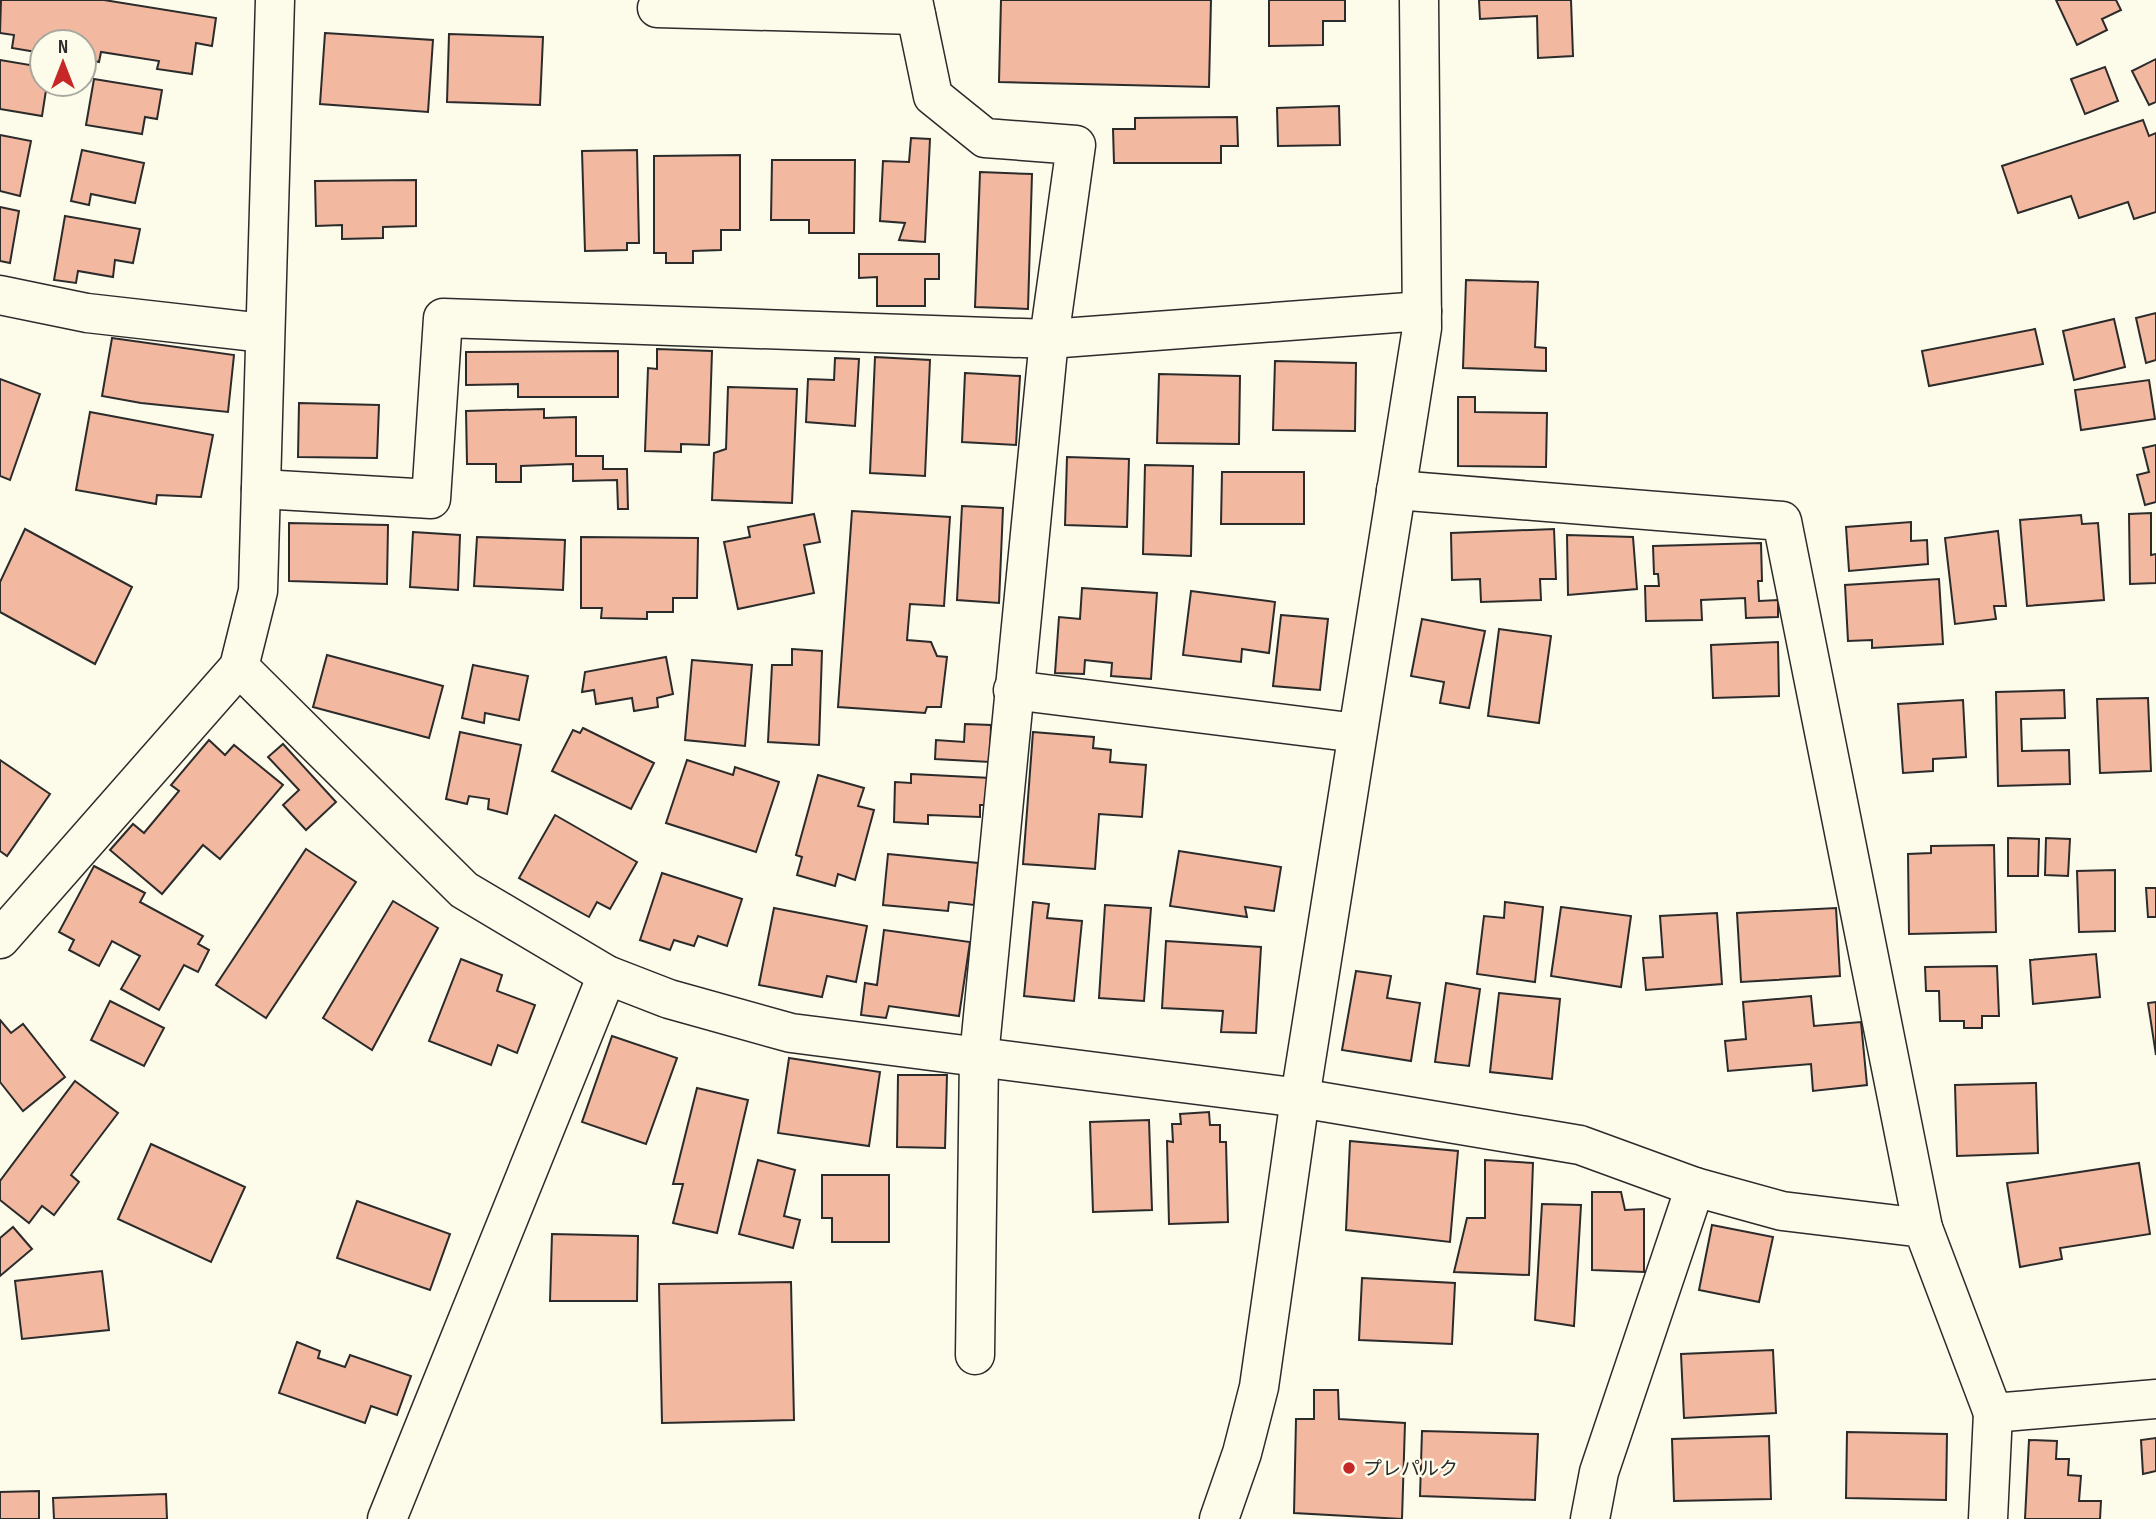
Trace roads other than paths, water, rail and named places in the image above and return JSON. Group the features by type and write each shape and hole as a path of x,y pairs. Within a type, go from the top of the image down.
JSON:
{"street":[{"path":"0,939 239,667 258,591 275,0"},
{"path":"1219,1519 1242,1453 1259,1387 1300,1098 1422,328 1419,0"},
{"path":"657,8 915,8 933,96 985,138 1076,145 1049,338 979,1057 975,1355"},
{"path":"0,295 87,313 264,333"},
{"path":"261,489 431,499 443,318 1049,338 1422,311"},
{"path":"1396,490 1782,521 1923,1228 1993,1413 1988,1519"},
{"path":"239,667 464,890 607,975 669,999 791,1033 1300,1098 1580,1145 1695,1187 1782,1211 1923,1228"},
{"path":"1013,690 1357,733"},
{"path":"387,1519 607,975"},
{"path":"1590,1519 1599,1472 1695,1187"},
{"path":"1993,1413 2156,1399"}],"place":[{"name":"プレパルク","path":"1349,1468"}]}
